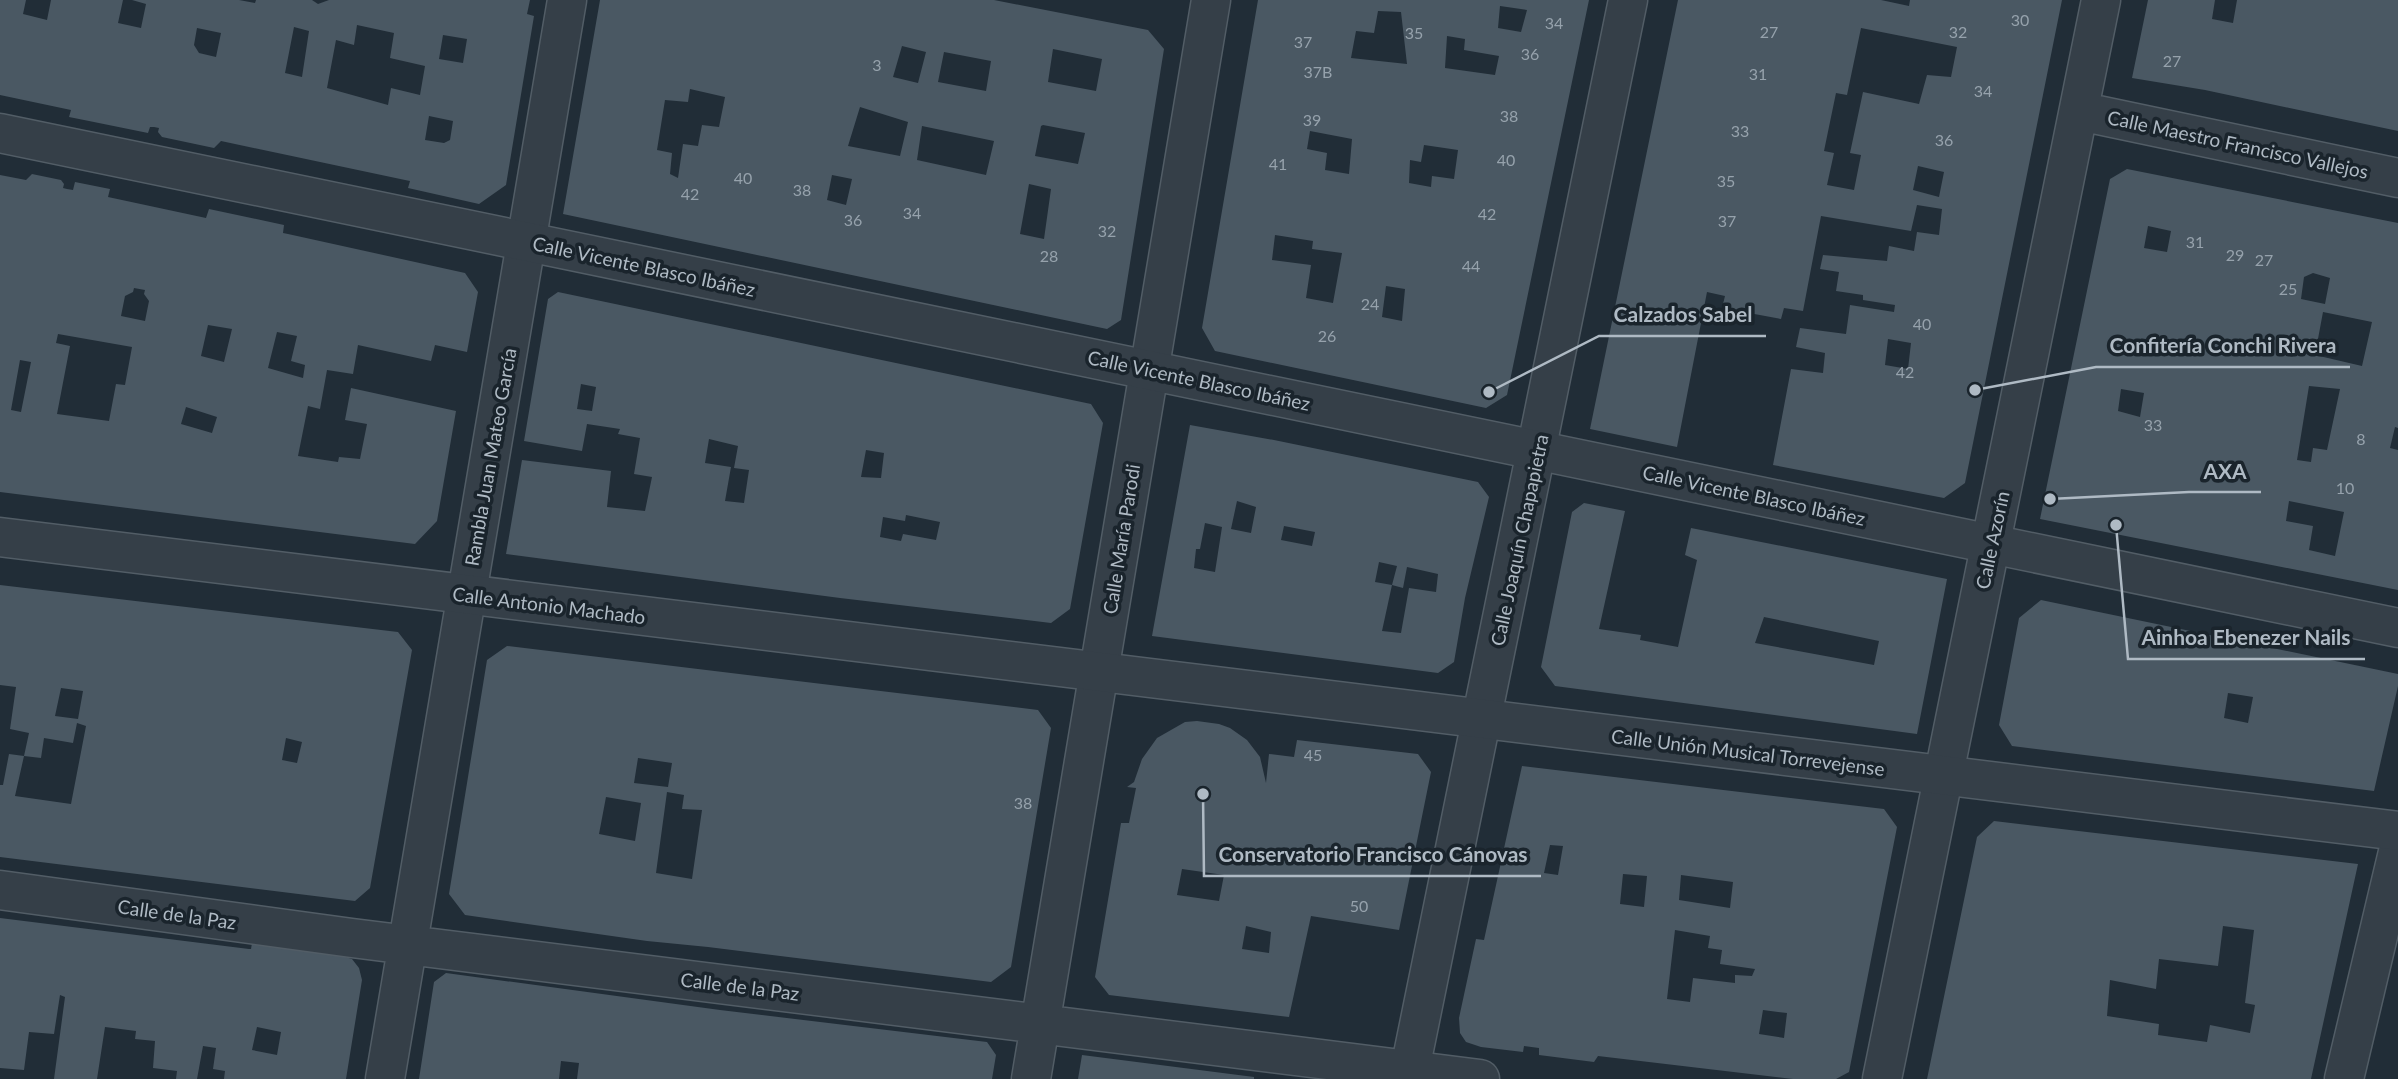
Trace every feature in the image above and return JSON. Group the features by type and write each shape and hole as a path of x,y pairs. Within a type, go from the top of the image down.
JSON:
{"street":[{"name":"Rambla Juan Mateo García","path":"385,1079 567,0"},
{"name":"Calle María Parodi","path":"1031,1079 1211,0"},
{"name":"Calle Joaquín Chapapietra","path":"1409,1074 1628,0"},
{"name":"Calle Azorín","path":"1882,1079 2101,0"},
{"name":"Calle Maestro Francisco Vallejos","path":"2078,110 2398,178"},
{"name":"Calle Vicente Blasco Ibáñez","path":"0,133 2398,628"},
{"name":"Calle Antonio Machado","path":"0,537 1099,672"},
{"name":"Calle Unión Musical Torrevejense","path":"1099,672 2398,831"},
{"path":"2344,1079 2398,852"},
{"name":"Calle de la Paz","path":"0,890 1409,1074 1480,1079"}],"building":[{"path":"0,0 26,0 23,14 47,20 51,0 123,0 118,23 141,28 146,4 132,0 239,0 255,3 256,0 312,0 318,4 329,0 530,0 527,14 534,16 506,185 479,204 408,188 410,181 221,141 214,148 162,137 158,132 159,128 150,127 148,133 69,117 71,110 0,95","holes":["357,25 394,33 390,58 425,66 420,95 391,88 388,105 327,88 336,40 354,45","294,27 309,31 302,77 285,73","197,28 221,33 216,57 199,53 194,45","443,35 467,39 463,63 439,59","429,116 453,121 450,140 444,143 425,140"]},
{"path":"600,0 994,0 1148,30 1164,49 1121,320 1107,329 563,214","holes":["902,46 926,52 918,83 893,77","1053,49 1102,59 1096,91 1048,82","944,52 991,61 986,91 938,82","690,89 725,97 719,127 702,125 698,146 683,144 678,178 670,174 672,153 657,150 665,100 688,102","860,107 908,122 900,156 848,146","1043,125 1085,133 1078,164 1035,156","922,126 994,141 986,175 917,160","832,175 852,179 846,205 827,200","1029,184 1051,189 1044,239 1020,234"]},
{"path":"1258,0 1589,0 1507,395 1486,408 1215,351 1202,328","holes":["1500,6 1527,10 1521,32 1498,28","1378,11 1401,12 1407,64 1351,58 1356,31 1374,33","1447,36 1465,39 1464,50 1499,56 1495,75 1445,68","1310,131 1352,139 1349,174 1325,170 1327,153 1307,149","1424,145 1458,150 1454,179 1432,176 1431,187 1409,183 1410,160 1421,162","1275,235 1313,241 1312,249 1342,253 1333,303 1306,298 1311,265 1272,260","1386,286 1405,289 1402,321 1382,317"]},
{"path":"1678,0 1881,0 1909,6 1910,0 2062,0 1965,483 1944,498 1773,465 1791,369 1823,373 1825,353 1796,347 1800,328 1846,334 1850,305 1894,312 1895,305 1863,300 1863,295 1836,291 1839,272 1820,269 1823,255 1887,261 1889,246 1914,251 1917,232 1939,235 1942,209 1917,205 1911,231 1821,216 1803,311 1784,308 1781,319 1722,308 1725,296 1707,292 1677,447 1590,429","holes":["1861,28 1957,47 1951,77 1927,75 1919,104 1863,92 1850,153 1861,155 1854,190 1827,185 1834,153 1824,151 1836,93 1847,95","1918,166 1944,172 1939,197 1913,190","1888,339 1911,343 1908,369 1885,365"]},
{"path":"2148,0 2215,0 2212,19 2233,23 2237,0 2398,0 2398,131 2205,90 2132,78"},
{"path":"2127,169 2398,223 2398,428 2395,427 2390,448 2398,450 2398,590 2040,519 2110,179","holes":["2148,226 2171,231 2167,252 2144,248","2313,273 2330,278 2325,304 2301,299 2304,277","2323,312 2372,322 2362,366 2315,355","2309,386 2340,389 2327,450 2313,448 2311,462 2297,460","2121,389 2144,393 2140,417 2118,411","2289,501 2344,512 2335,556 2309,550 2313,526 2286,521"]},
{"path":"32,174 61,180 63,188 67,189 73,190 75,182 110,189 108,197 206,218 209,209 284,225 283,233 465,273 478,292 467,352 435,345 431,361 358,345 353,374 327,370 320,409 308,406 298,456 338,462 339,457 360,459 367,424 345,420 351,388 456,411 437,521 415,544 0,492 0,175 26,180","holes":["134,288 145,290 144,294 149,301 145,321 121,316 125,296 133,292","208,325 232,329 224,362 201,356","277,332 297,336 291,361 305,365 303,378 268,368","58,334 132,347 125,385 116,384 109,421 57,414 70,346 56,343","20,360 31,362 21,412 11,410","186,407 217,417 212,433 181,424"]},
{"path":"558,292 1091,404 1103,423 1070,609 1051,623 506,554 522,460 611,471 607,507 645,511 652,477 634,474 640,438 618,434 620,429 587,424 582,451 524,441 548,299","holes":["581,384 596,387 592,411 577,409","709,439 738,446 734,468 749,470 744,503 725,501 731,467 705,463","866,450 884,453 881,478 861,477","906,515 940,522 936,540 903,534 901,541 880,537 883,517 905,521"]},
{"path":"1190,425 1478,482 1489,497 1465,598 1454,662 1438,673 1152,636","holes":["1237,501 1256,507 1251,533 1231,529","1205,523 1222,527 1215,572 1194,568 1196,549 1200,549","1284,526 1315,532 1312,546 1281,540","1379,562 1397,566 1392,585 1375,582","1407,567 1438,574 1436,592 1409,588 1401,633 1382,631 1392,585 1403,588"]},
{"path":"1584,503 1625,511 1599,629 1641,635 1640,640 1678,647 1697,560 1685,555 1691,528 1947,579 1917,734 1555,686 1541,667 1572,512","holes":["1764,617 1879,641 1874,665 1755,643"]},
{"path":"0,585 398,632 412,650 370,888 355,901 0,857 0,785 3,785 9,754 24,756 29,733 10,729 16,687 0,685","holes":["61,688 83,691 78,719 55,716","77,723 86,726 71,804 15,796 24,756 41,758 44,738 73,743","286,738 302,742 297,763 282,760"]},
{"path":"2041,600 2398,674 2398,686 2374,791 2012,746 1999,725 2019,618","holes":["2228,693 2253,697 2248,723 2224,718"]},
{"path":"507,646 1038,710 1051,728 1011,967 991,982 647,941 465,915 449,894 487,660","holes":["638,758 672,763 668,787 634,783","667,792 684,795 682,809 702,810 692,879 656,873","606,797 641,803 635,841 599,834"]},
{"path":"1185,722 1219,724 1247,740 1260,757 1266,783 1269,754 1294,757 1297,740 1418,754 1431,772 1399,930 1311,916 1289,1017 1109,995 1095,977 1121,823 1129,823 1136,788 1127,787 1134,782 1142,759 1157,738","holes":["1182,869 1224,875 1219,901 1177,895","1246,926 1271,932 1269,953 1242,949"]},
{"path":"1522,766 1884,809 1897,827 1849,1072 1836,1079 1793,1079 1598,1056 1594,1062 1539,1055 1539,1048 1524,1046 1523,1052 1481,1047 1466,1042 1460,1033 1459,1018 1476,939 1484,940","holes":["1550,845 1563,846 1558,875 1544,873","1623,874 1647,876 1644,907 1620,904","1681,875 1733,882 1730,908 1679,900","1675,930 1710,936 1708,948 1722,950 1720,964 1755,969 1752,976 1735,975 1735,983 1693,978 1690,1002 1667,999","1763,1010 1787,1013 1784,1038 1759,1034"]},
{"path":"1994,821 2358,864 2311,1079 1927,1079 1977,837","holes":["2223,926 2254,930 2245,1003 2255,1005 2250,1033 2210,1025 2207,1042 2158,1035 2159,1024 2107,1016 2110,980 2156,989 2159,959 2218,966"]},
{"path":"0,918 249,949 252,943 342,956 352,959 359,968 362,980 346,1079 224,1079 225,1071 213,1069 216,1048 203,1046 197,1079 176,1079 177,1071 153,1068 155,1041 135,1039 136,1031 105,1027 97,1079 54,1079 65,997 60,995 54,1034 29,1032 24,1070 0,1068","holes":["257,1027 281,1032 277,1055 252,1050"]},
{"path":"446,973 987,1042 996,1055 992,1079 577,1079 579,1063 561,1061 559,1079 419,1079 434,982"},
{"path":"1082,1055 1254,1077 1254,1079 1078,1079"}],"place":[{"name":"Confitería Conchi Rivera","path":"1975,390"},
{"name":"Calzados Sabel","path":"1489,392"},
{"name":"AXA","path":"2050,499"},
{"name":"Ainhoa Ebenezer Nails","path":"2116,525"},
{"name":"Conservatorio Francisco Cánovas","path":"1203,794"}]}
